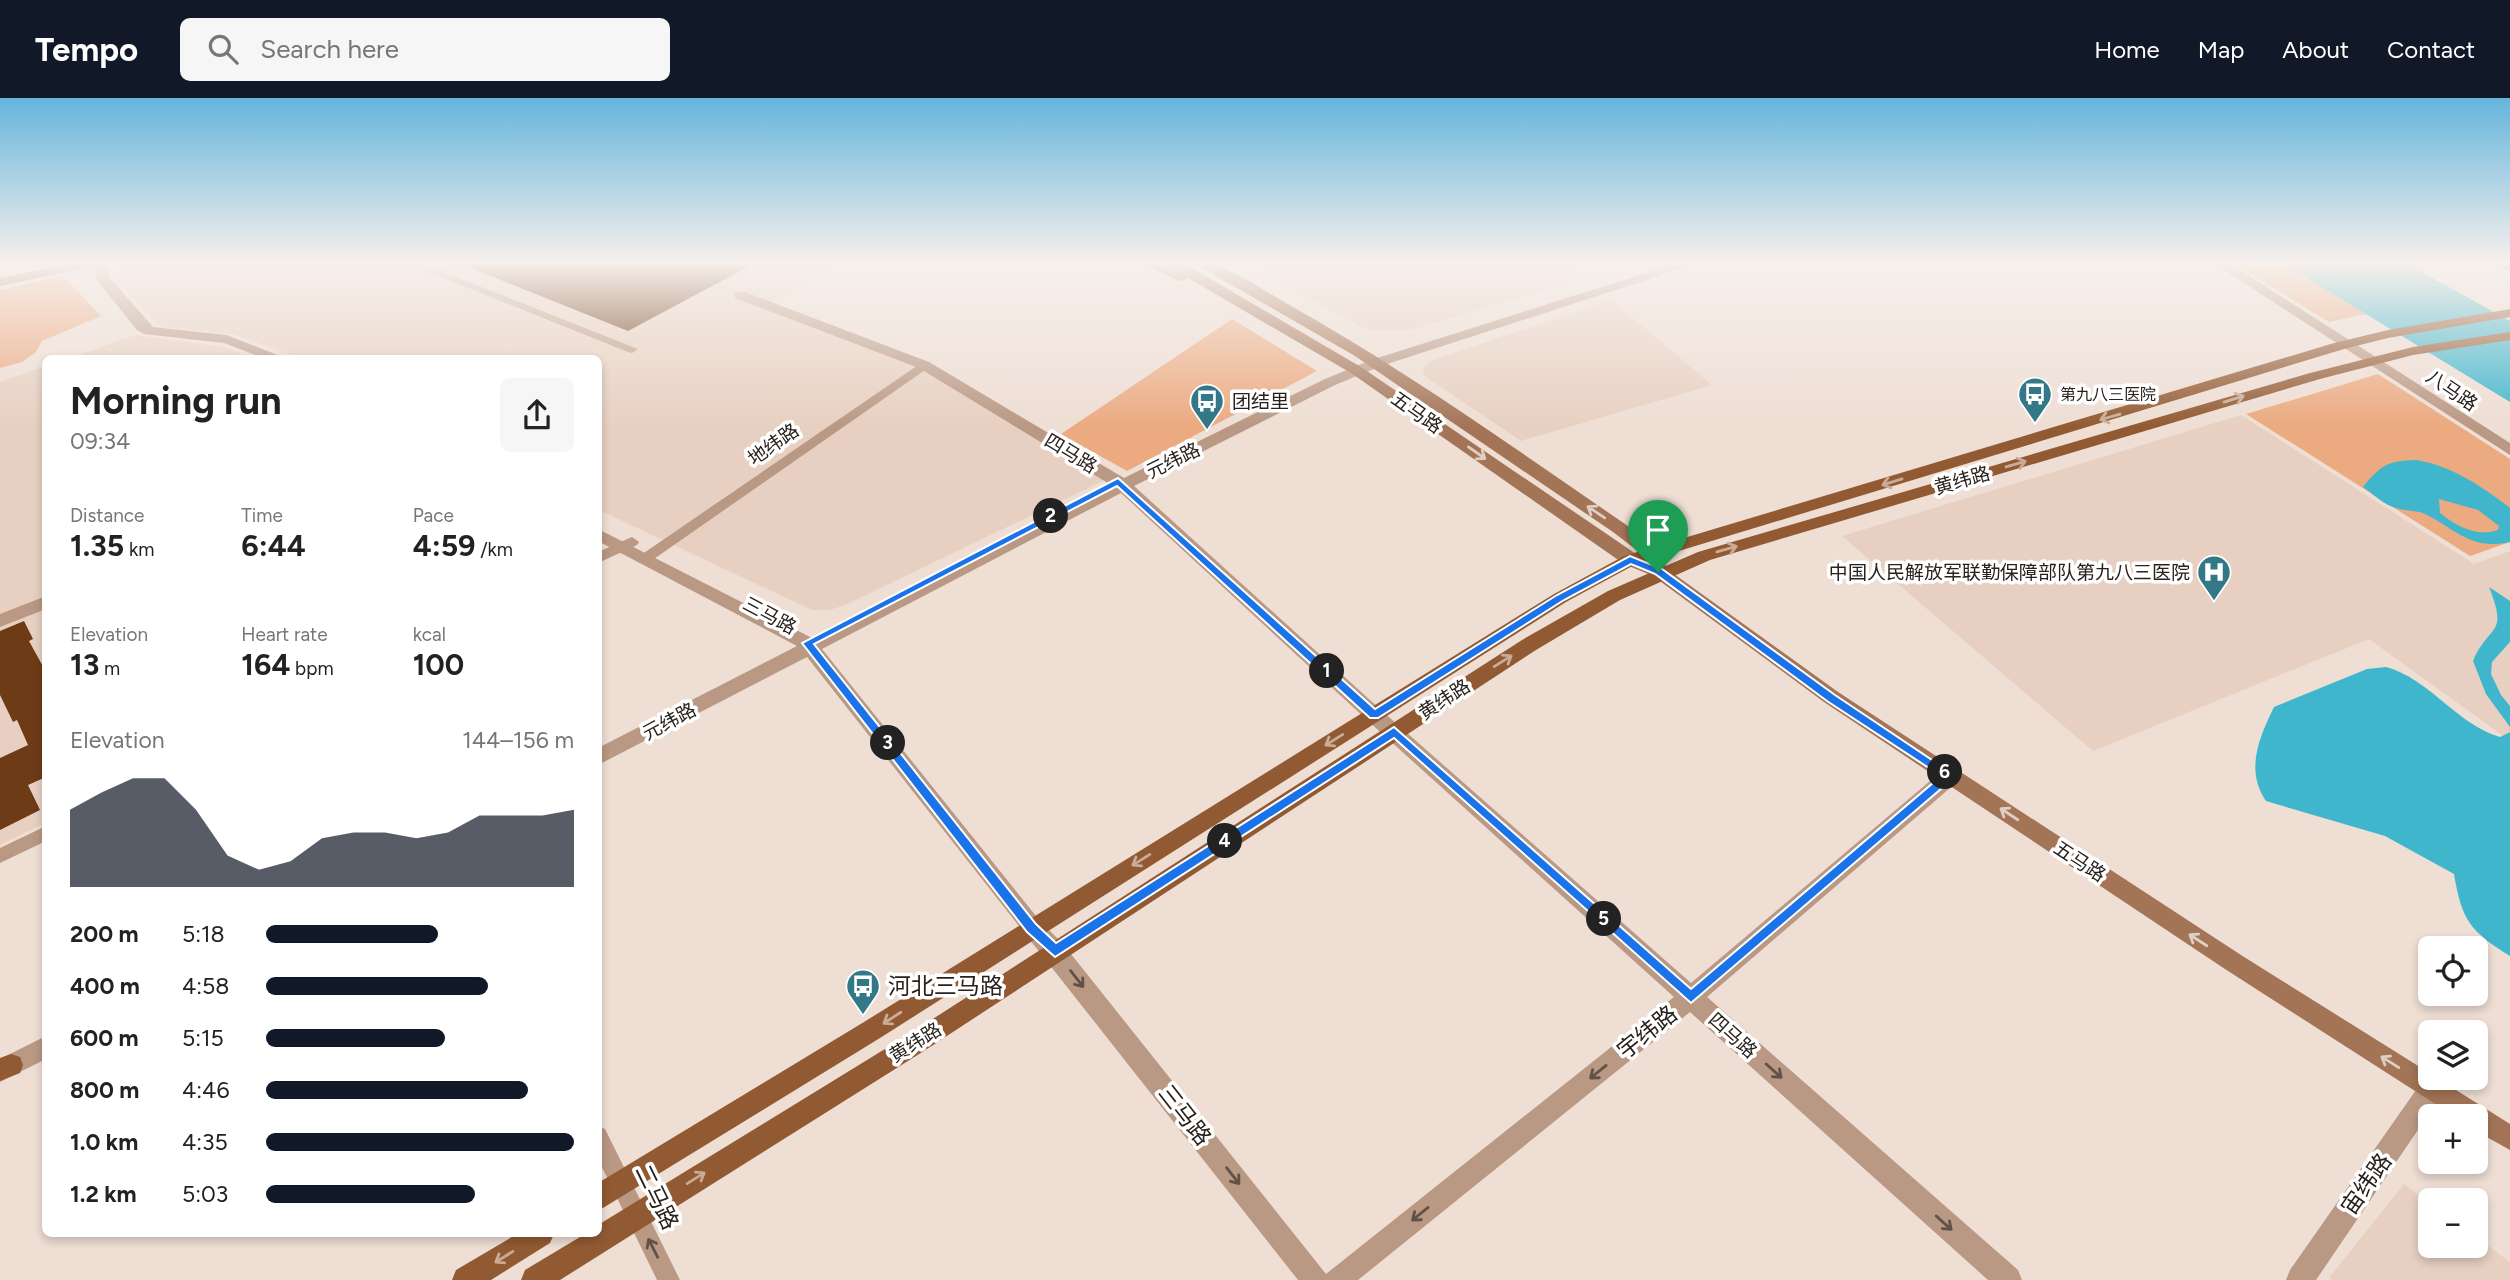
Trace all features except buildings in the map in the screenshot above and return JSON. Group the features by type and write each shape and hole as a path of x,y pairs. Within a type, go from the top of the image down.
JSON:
{"main road":[{"name":"五马路","path":"1270,316 1361,364 1630,560"},
{"name":"五马路","path":"1289,316 1655,562 1831,698 2233,962 2418,1079"},
{"name":"黄纬路","path":"602,1237 919,1041 1603,599 1655,562 2343,345 2388,334 2492,316"},
{"path":"2413,351 2510,336"},
{"name":"黄纬路","path":"602,1196 872,1030 1560,598 1630,560 1655,562 1704,555 2372,360 2413,351"},
{"name":"五马路","path":"2435,1090 2510,1138"},
{"path":"466,1280 536,1237"},
{"name":"黄纬路","path":"535,1280 602,1237"}],"street":[{"path":"124,316 135,329 145,334 235,345 259,355"},
{"path":"133,316 149,331 226,339 270,355"},
{"path":"548,316 632,349"},
{"name":"四马路","path":"796,316 924,365 1120,483 1374,715 2008,1280"},
{"name":"元纬路","path":"602,755 1120,483 1361,364 1505,316"},
{"name":"元纬路","path":"1361,364 1518,316"},
{"name":"八马路","path":"2296,316 2372,360 2510,450"},
{"name":"八马路","path":"2300,316 2343,345"},
{"name":"地纬路","path":"649,555 924,365"},
{"name":"三马路","path":"602,528 811,647 1037,924 1055,951 1315,1280"},
{"name":"三马路","path":"602,535 627,544"},
{"path":"602,556 627,544"},
{"path":"0,611 42,593"},
{"path":"0,621 42,603"},
{"name":"元纬路","path":"602,749 811,647"},
{"name":"宇纬路","path":"1337,1280 1691,997 1950,776"},
{"path":"0,856 42,836"},
{"path":"4,1065 42,1042"},
{"path":"4,1065 42,1049"},
{"name":"宙纬路","path":"2300,1280 2431,1090"},
{"name":"二马路","path":"602,1144 669,1280"}],"shaded area":[{"path":"0,316 101,316 42,341 36,352 22,362 0,368"},
{"path":"150,316 802,316 915,365 1105,480 843,606 829,610 812,610 602,511 602,355 292,355 233,334 160,327"},
{"path":"1342,316 1457,316 1414,329 1379,331 1361,327"},
{"path":"1564,316 1631,316 1712,385 1521,441 1423,375 1424,367 1433,360"},
{"path":"2320,316 2356,316 2329,322"},
{"path":"1232,319 1317,371 1127,471 1061,434"},
{"path":"135,335 225,347 244,355 78,355"},
{"path":"42,367 42,824 0,845 0,382"},
{"path":"2378,374 2510,459 2510,542 2470,556 2246,414"},
{"name":"中国人民解放军联勤保障部队第九八三医院","path":"2241,415 2474,564 2510,551 2510,741 2369,639 2093,751 1842,536"},
{"path":"2404,1184 2418,1194 2418,1258 2488,1258 2488,1246 2510,1262 2510,1280 2329,1278"}],"water":[{"path":"2369,316 2501,316 2510,321 2510,402"},
{"path":"2416,460 2454,472 2510,508 2510,542 2496,544 2473,541 2423,513 2387,504 2363,487 2385,466","holes":["2439,499 2478,510 2499,526 2498,530 2475,531 2453,523 2440,513"]},
{"path":"2489,587 2510,601 2510,642 2492,662 2491,674 2501,695 2510,706 2510,727 2486,694 2473,661 2497,622 2495,603"},
{"path":"2386,667 2402,673 2484,731 2500,737 2510,732 2510,956 2470,923 2460,903 2454,874 2385,836 2266,801 2260,789 2256,778 2256,754 2274,707 2367,669"}],"place":[{"name":"第九八三医院","path":"2035,424"},
{"name":"团结里","path":"1207,431"},
{"name":"中国人民解放军联勤保障部队第九八三医院","path":"2214,602"},
{"name":"河北三马路","path":"863,1016"}],"route":[{"path":"1118,481 1374,715 1603,573 1630,560 1658,572 1831,698 1950,776 1691,997 1394,732 1055,951 1032,928 859,705 807,643 1118,481"}]}
